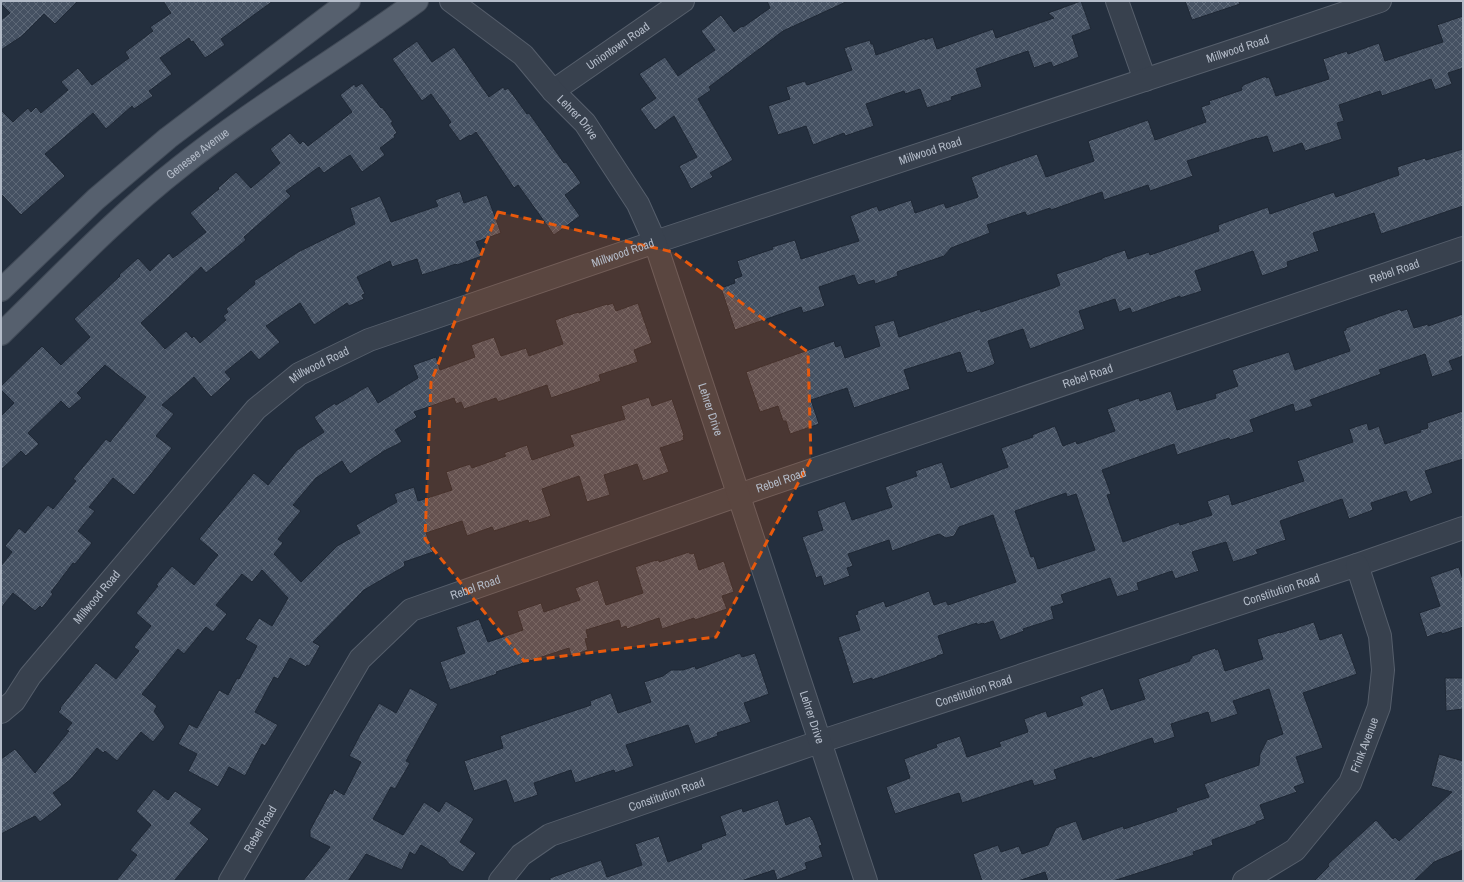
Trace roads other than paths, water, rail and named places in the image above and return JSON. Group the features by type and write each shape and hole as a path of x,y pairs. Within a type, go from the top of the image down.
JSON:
{"main road":[{"path":"1,290 96,199 168,138 349,1"},
{"name":"Genesee Avenue","path":"1,334 125,214 179,168 235,125 417,1"}],"street":[{"name":"Lehrer Drive","path":"451,1 523,55 553,91 585,123 638,204 655,242 866,881"},
{"name":"Uniontown Road","path":"553,91 683,1"},
{"path":"1118,1 1145,80"},
{"name":"Millwood Road","path":"1,712 14,701 30,676 256,409 299,374 369,340 655,242 1380,1"},
{"name":"Rebel Road","path":"230,881 360,659 411,610 739,495 1463,248"},
{"name":"Constitution Road","path":"500,881 521,855 550,834 820,742 1463,528"},
{"name":"Frink Avenue","path":"1244,881 1295,850 1350,783 1379,707 1383,670 1380,636 1356,564"}]}
